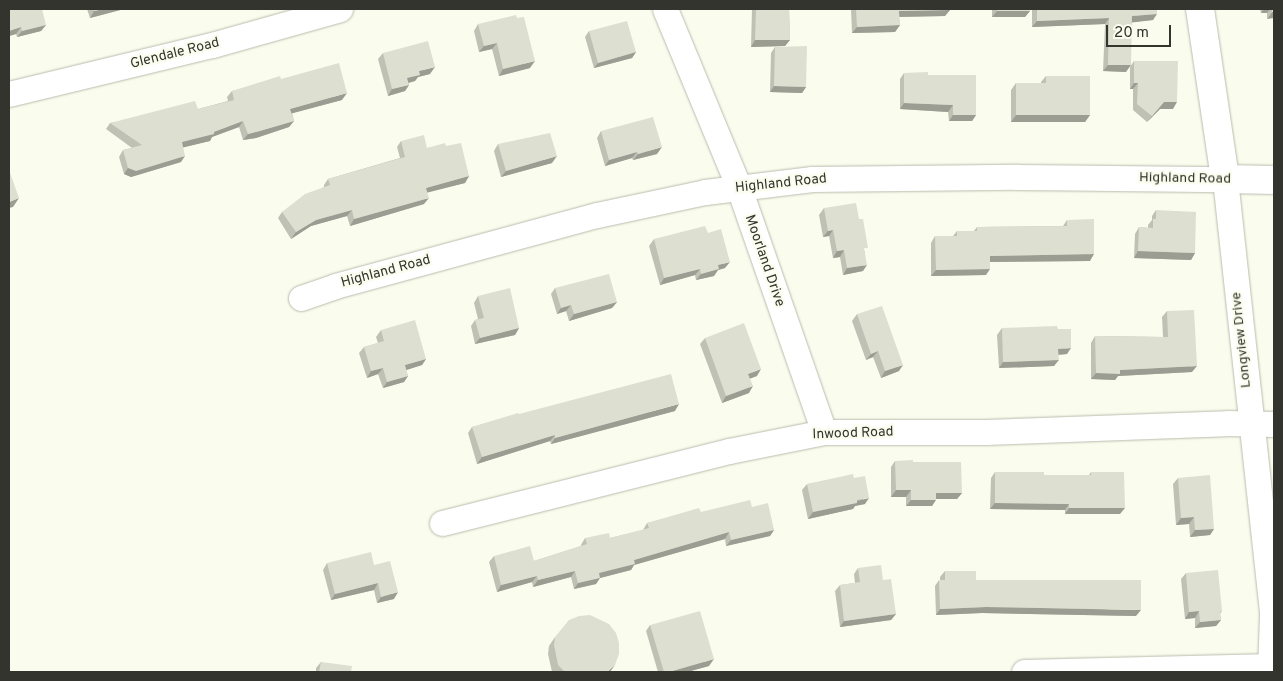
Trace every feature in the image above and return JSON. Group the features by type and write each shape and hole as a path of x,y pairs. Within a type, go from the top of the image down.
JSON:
{"street":[{"name":"Glendale Road","path":"9,94 212,45 340,9"},
{"name":"Moorland Drive","path":"665,9 739,188 824,432"},
{"name":"Longview Drive","path":"1200,9 1263,424 1272,614 1270,669"},
{"name":"Highland Road","path":"301,298 335,286 597,215 704,192 812,179 1018,177 1274,180"},
{"name":"Inwood Road","path":"442,523 729,451 824,432 986,432 1228,422 1263,424"},
{"path":"1024,672 1270,669"}],"building":[{"path":"9,9 42,9 46,25 22,31 21,27 9,31"},
{"path":"756,9 789,9 790,40 755,40"},
{"path":"856,9 950,10 899,11 900,25 857,27"},
{"path":"997,9 1030,9 1030,11 997,11"},
{"path":"1037,9 1157,9 1157,14 1132,16 1131,65 1108,65 1109,18 1037,21"},
{"path":"516,15 517,18 524,17 535,61 503,69 497,43 484,46 478,24"},
{"path":"627,21 636,52 598,63 589,31"},
{"path":"428,41 435,67 419,71 420,75 407,78 409,85 392,89 383,53"},
{"path":"807,46 806,87 774,86 775,47"},
{"path":"1134,61 1178,61 1177,102 1164,102 1152,116 1137,104 1138,83 1134,83"},
{"path":"339,63 347,93 290,109 294,121 248,134 243,121 214,132 214,134 182,142 185,156 136,171 128,168 123,150 142,145 110,123 195,101 198,109 234,100 232,91 280,76 281,79"},
{"path":"928,72 928,75 976,75 976,115 953,115 953,105 904,103 904,73"},
{"path":"1046,76 1090,76 1090,115 1016,115 1016,83 1046,83"},
{"path":"653,117 662,147 609,160 601,131"},
{"path":"550,133 557,156 506,171 498,144"},
{"path":"424,135 427,148 445,143 446,146 461,143 469,176 426,188 429,198 354,219 352,210 316,220 296,232 282,212 305,194 330,185 328,179 405,157 401,141"},
{"path":"9,170 19,198 9,202"},
{"path":"856,203 859,219 863,219 868,248 864,248 867,265 847,268 844,250 837,251 833,230 828,231 824,208"},
{"path":"1156,210 1196,212 1195,253 1138,251 1139,227 1153,228"},
{"path":"1094,219 1094,254 990,256 990,269 936,270 935,236 957,236 957,231 977,231 977,227 1067,226 1067,220"},
{"path":"705,226 708,233 721,229 730,262 718,265 719,269 701,274 700,269 664,278 654,239"},
{"path":"609,274 617,302 574,314 571,305 561,308 555,288"},
{"path":"510,288 519,328 480,338 475,320 484,318 478,296"},
{"path":"882,306 903,365 885,371 878,351 871,354 857,314"},
{"path":"1194,310 1197,366 1120,370 1120,374 1096,373 1095,336 1168,337 1167,311"},
{"path":"415,320 426,359 405,365 408,376 387,382 383,368 371,371 364,347 384,341 381,330"},
{"path":"744,323 761,369 748,374 753,386 726,396 705,338"},
{"path":"1057,326 1058,329 1071,329 1071,348 1058,349 1059,360 1003,362 1002,328"},
{"path":"671,374 679,404 555,438 555,435 482,457 472,427 518,413"},
{"path":"913,460 913,462 961,462 962,493 936,493 936,500 911,500 911,490 896,490 895,461"},
{"path":"995,472 1044,472 1044,475 1091,475 1091,472 1124,472 1125,508 1069,508 1069,504 995,503"},
{"path":"853,474 854,478 865,476 869,498 857,500 857,503 813,512 807,484"},
{"path":"1210,475 1214,529 1195,530 1194,517 1181,518 1178,478"},
{"path":"750,500 752,507 768,503 774,530 731,540 729,532 634,560 635,564 599,573 600,578 578,583 575,571 538,580 537,576 501,585 494,556 530,546 534,561 587,544 585,538 609,533 610,538 649,528 647,523 699,508 701,512"},
{"path":"371,552 374,565 390,561 398,592 381,597 378,583 335,594 327,563"},
{"path":"881,565 883,580 891,579 896,614 844,621 840,585 860,582 858,568"},
{"path":"1218,570 1222,611 1220,612 1221,620 1200,622 1199,611 1189,612 1186,573"},
{"path":"945,571 976,571 976,580 1141,580 1141,610 986,607 940,609 939,580 945,580"},
{"path":"700,611 714,659 664,672 650,625"},
{"path":"590,615 609,624 616,633 619,643 619,654 615,665 607,672 565,672 558,665 554,645 555,637 569,620 579,616"},
{"path":"321,662 352,666 351,672 319,672"}]}
